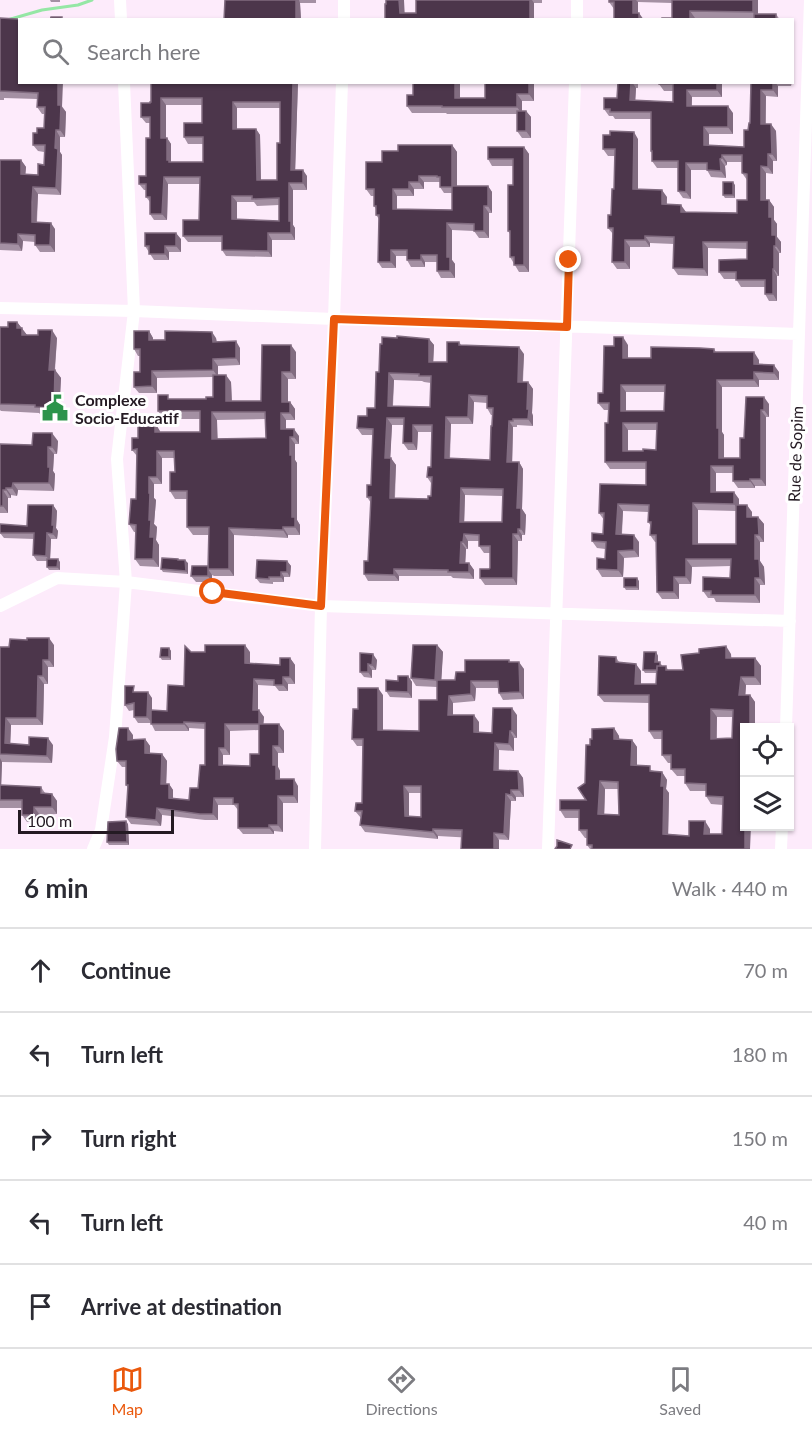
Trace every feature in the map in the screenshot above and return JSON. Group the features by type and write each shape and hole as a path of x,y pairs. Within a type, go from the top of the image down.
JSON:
{"street":[{"path":"120,0 121,18"},
{"path":"344,0 344,18"},
{"path":"577,0 577,18"},
{"name":"Rue de Sopim","path":"786,723 810,0"},
{"path":"93,849 101,831 115,736 126,582 117,459 134,311 124,84"},
{"path":"315,849 321,606 342,84"},
{"path":"548,849 575,84"},
{"path":"0,308 799,334"},
{"path":"0,606 57,578 126,582 321,606 790,621"},
{"path":"781,849 782,831"}],"building":[{"path":"225,0 296,0 296,18 224,18"},
{"path":"386,0 399,0 400,13 416,13 416,0 530,0 530,18 385,18"},
{"path":"609,0 633,0 633,13 639,13 639,18 614,18 614,2 609,2"},
{"path":"672,0 753,0 753,12 690,11 690,18 672,18"},
{"path":"754,14 776,14 776,18 754,18"},
{"path":"0,18 18,19 18,84 58,84 58,105 61,105 60,130 56,130 55,148 58,149 56,188 33,187 32,222 51,223 50,245 35,245 35,235 18,234 18,244 0,243 0,160 21,160 21,174 38,175 38,164 44,165 45,145 33,145 33,133 37,133 37,128 44,128 45,107 37,107 38,93 0,91"},
{"path":"151,84 293,84 291,170 303,170 303,183 289,183 291,233 268,233 268,251 222,250 222,236 183,236 183,220 199,220 200,177 164,177 162,214 150,214 150,197 146,197 146,184 139,184 139,176 146,176 146,138 150,138 150,117 141,117 141,103 150,102","holes":["161,98 202,98 202,123 184,123 184,137 203,137 203,162 169,162 167,160 167,138 161,138","233,102 280,102 277,180 257,180 256,129 233,129","232,196 252,196 252,199 279,198 279,221 232,219"]},
{"path":"413,84 455,84 455,98 485,98 485,84 529,84 529,94 517,94 517,107 407,106 407,95 413,95"},
{"path":"618,84 631,84 630,100 673,102 673,84 717,84 717,90 687,90 687,106 728,106 728,127 704,127 704,145 744,147 744,130 748,130 750,123 751,84 773,84 773,90 761,90 761,124 771,124 772,154 768,154 768,167 761,166 761,200 769,200 772,235 776,235 773,294 765,294 765,280 736,280 736,272 719,272 719,260 747,259 747,242 703,242 704,269 673,268 674,237 645,236 645,240 625,240 625,262 612,262 613,228 608,228 608,215 611,215 612,189 614,189 615,149 603,149 603,135 610,135 610,131 634,132 633,189 662,190 662,204 681,205 681,212 737,213 737,200 747,200 747,174 742,173 742,155 722,155 721,171 707,170 707,163 686,163 686,192 678,191 678,161 652,161 651,112 610,112 610,109 604,109 604,98 617,98"},
{"path":"517,111 526,111 526,131 517,131"},
{"path":"398,145 452,145 452,186 488,186 488,206 484,206 484,231 474,231 474,224 447,223 447,257 450,257 450,271 437,271 437,255 421,255 421,260 407,260 407,250 391,250 391,262 378,262 379,215 376,215 376,206 374,206 374,189 366,189 366,162 382,162 382,151 398,151","holes":["419,176 440,177 440,187 452,187 452,210 393,209 393,189 409,189 409,182 419,182"]},
{"path":"488,147 524,147 524,265 514,265 514,257 510,257 508,185 513,185 513,159 488,159"},
{"path":"723,182 733,182 733,195 723,195"},
{"path":"145,233 176,233 176,246 165,246 165,254 149,254 149,246 145,246"},
{"path":"8,322 17,322 17,328 22,328 22,335 38,335 38,330 52,330 49,370 55,370 54,408 0,404 0,327 8,327"},
{"path":"134,331 149,331 149,340 165,340 165,331 212,332 213,342 236,341 236,358 213,359 213,370 152,371 152,386 134,387 134,372 140,372 140,349 134,349"},
{"path":"397,336 429,339 429,362 447,362 447,342 459,342 459,345 519,347 518,382 528,382 527,409 529,409 528,419 509,421 507,462 519,462 517,508 521,508 521,529 518,529 518,534 513,534 513,578 480,578 480,569 490,568 490,546 479,546 479,535 464,534 463,542 461,542 460,563 469,563 469,572 394,569 394,575 364,574 364,561 368,561 371,497 367,497 367,485 371,485 373,429 357,428 358,416 367,416 367,408 375,408 376,372 379,372 382,337 397,338","holes":["389,373 431,376 430,407 388,406","469,395 487,396 487,408 493,408 490,460 445,458 446,417 468,417","387,418 404,418 403,443 413,443 413,425 432,425 431,467 428,467 427,477 432,477 431,496 428,496 428,499 390,498 391,458 385,458","461,488 503,489 502,522 460,522"]},
{"path":"614,337 623,337 623,358 651,358 651,347 700,348 714,349 714,352 754,352 754,364 774,365 774,373 754,372 754,380 717,380 719,458 740,458 740,438 744,438 746,397 764,397 764,410 761,410 761,479 733,481 733,466 711,466 711,492 734,492 734,504 693,503 693,544 736,544 736,505 747,505 747,517 758,517 759,535 755,535 755,559 759,559 760,578 755,578 755,595 711,595 711,591 703,591 703,577 730,578 731,559 686,559 686,577 674,577 674,592 657,592 656,535 650,535 649,505 618,504 616,534 634,535 634,550 618,551 618,570 597,569 597,558 605,559 606,542 592,541 592,533 603,534 604,513 599,513 600,484 646,485 646,462 605,462 605,423 608,423 609,403 598,403 598,393 603,393 604,346 614,346","holes":["621,385 665,385 664,411 621,411","623,423 657,423 656,450 623,451"]},
{"path":"262,345 291,345 291,372 282,372 282,402 290,402 290,413 281,413 281,429 294,429 294,437 290,437 290,455 292,455 292,517 295,517 295,527 283,527 283,530 229,528 229,569 208,569 209,527 187,527 187,491 170,491 170,472 175,472 174,451 157,451 157,477 149,477 149,520 151,520 150,537 154,537 153,559 135,559 136,525 129,524 131,499 136,499 137,449 132,450 132,438 138,438 138,423 155,423 155,432 200,432 200,411 158,411 158,395 168,395 168,399 213,397 213,375 226,375 226,401 261,401","holes":["212,412 265,412 266,438 212,439"]},
{"path":"33,433 52,433 52,447 48,447 49,483 13,483 12,488 3,490 3,506 0,506 0,444 32,445"},
{"path":"28,505 53,505 53,534 47,533 46,556 33,555 34,533 0,533 0,524 27,526"},
{"path":"162,558 185,560 186,571 161,569"},
{"path":"47,559 58,559 57,567 47,567"},
{"path":"257,560 287,561 287,572 281,572 281,577 256,578"},
{"path":"192,566 208,566 208,576 191,576"},
{"path":"624,578 637,578 637,587 624,587"},
{"path":"27,638 49,638 49,660 43,660 43,676 38,676 37,718 6,718 5,743 29,745 29,737 48,738 47,756 0,754 0,647 9,647 10,639 27,640"},
{"path":"205,645 245,645 245,663 280,665 280,658 290,658 290,677 283,677 283,685 274,685 274,680 254,679 253,710 259,710 259,724 279,724 279,746 273,746 276,779 294,779 294,796 278,796 278,825 269,825 269,828 238,828 238,804 233,804 233,798 214,798 213,814 157,808 156,820 126,817 128,785 126,785 126,761 117,761 116,749 119,728 128,728 128,740 145,739 145,753 162,754 161,784 169,784 169,798 189,800 190,788 198,788 200,765 205,765 205,723 151,724 151,710 167,711 168,685 184,686 185,646 191,652 205,652","holes":["225,724 259,724 259,754 250,754 250,766 219,765 219,748 225,748"]},
{"path":"413,645 437,645 435,680 411,678"},
{"path":"726,646 726,658 755,658 755,677 741,677 739,695 750,695 750,723 740,723 740,831 745,831 745,849 592,849 592,845 587,845 587,830 579,830 579,810 560,810 560,800 586,800 578,788 585,783 586,745 590,745 592,729 614,728 614,739 632,740 631,765 650,766 650,771 662,772 663,834 689,836 689,821 705,821 704,834 722,834 723,797 706,796 706,784 685,783 685,769 671,769 671,755 662,755 662,731 649,731 649,695 598,695 599,656 616,657 616,662 636,664 635,684 656,684 657,666 666,666 666,670 683,670 681,655 699,653 699,649","holes":["711,709 733,710 732,738 711,739","600,781 618,782 619,815 598,814"]},
{"path":"161,648 169,648 169,657 160,657"},
{"path":"644,652 656,652 655,662 660,662 657,670 643,670"},
{"path":"360,653 373,654 372,665 368,664 368,672 360,672"},
{"path":"465,660 519,662 520,692 499,693 498,681 471,681 471,694 449,696 448,715 474,715 474,732 492,733 493,708 512,708 512,731 510,731 509,744 495,743 494,770 518,771 519,790 511,790 511,795 506,794 504,834 494,833 494,849 461,849 462,830 433,829 433,832 360,825 362,811 355,811 356,803 362,803 363,739 352,739 353,709 358,709 358,688 378,688 378,730 419,731 419,700 437,700 437,680 455,680 456,672 465,672","holes":["404,786 421,786 421,817 405,816"]},
{"path":"398,676 408,676 408,692 386,691 386,680 398,681"},
{"path":"125,686 134,686 133,692 148,692 147,717 134,717 134,703 125,705"},
{"path":"0,785 41,787 41,793 52,794 52,807 34,807 34,815 22,815 22,800 0,800"},
{"path":"126,821 127,842 107,842 108,822"},
{"path":"557,840 572,845 570,849 555,849"}],"waterway":[{"path":"0,22 42,10 78,5 92,0"}],"place":[{"name":"Complexe Socio-Educatif","path":"55,408"}],"route":[{"path":"213,592 321,606 334,319 567,327 569,260"}]}
